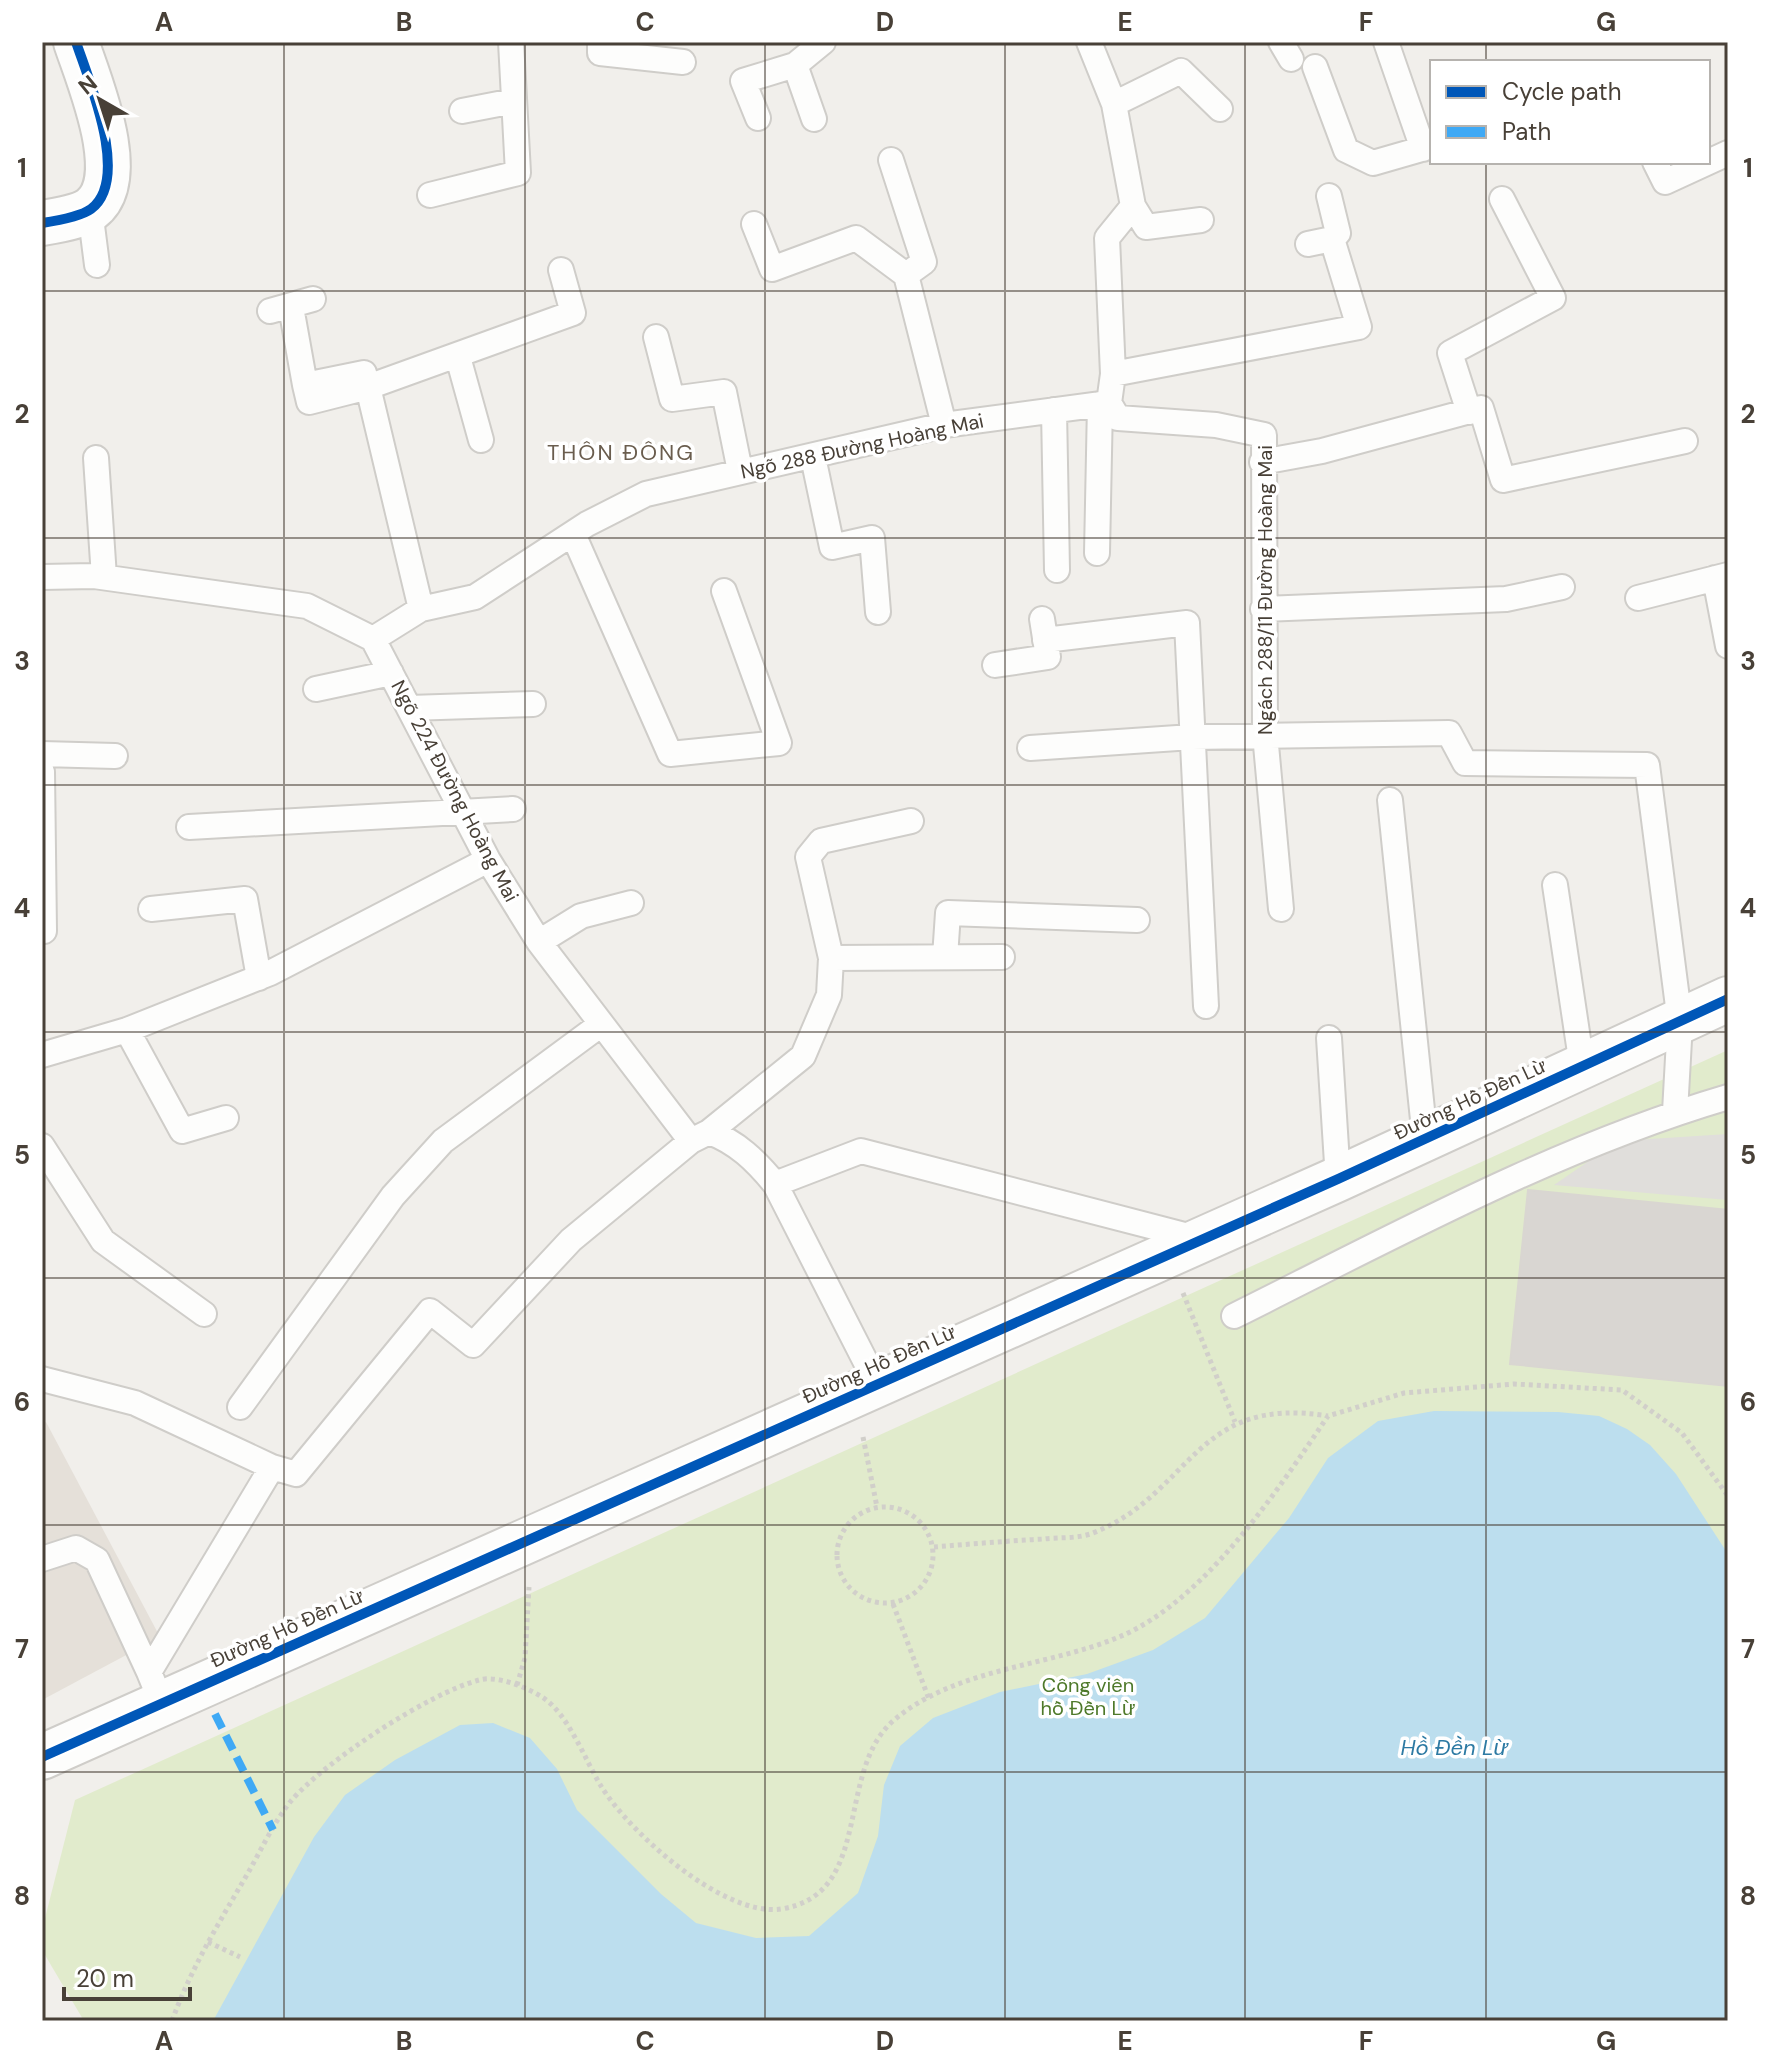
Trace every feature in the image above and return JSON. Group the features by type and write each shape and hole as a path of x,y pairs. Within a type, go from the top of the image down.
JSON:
{"street":[{"path":"42,223 90,210 106,188 107,139 76,42"},
{"name":"Đường Hồ Đền Lừ","path":"42,1757 155,1688 877,1384 1338,1179 1728,999"}],"lane":[{"path":"430,195 518,173 511,42"},
{"path":"600,42 600,53 683,62"},
{"path":"758,118 743,81 795,65 823,42"},
{"path":"1089,42 1114,104 1133,206 1146,227 1201,220"},
{"path":"1315,67 1346,150 1373,163 1428,148 1386,42"},
{"path":"795,65 814,119"},
{"path":"1114,104 1181,71 1220,109"},
{"path":"462,111 514,101"},
{"path":"891,160 924,262 906,275"},
{"path":"1656,164 1665,182 1704,164"},
{"path":"1308,244 1332,239 1338,233 1329,196"},
{"path":"1469,412 1450,353 1553,298 1502,199"},
{"path":"1097,553 1104,404 1113,374 1107,238 1133,206"},
{"path":"90,210 97,265"},
{"path":"754,224 772,269 856,238 906,275 944,425"},
{"path":"1113,374 1359,327 1332,239"},
{"path":"368,387 573,313 561,270"},
{"path":"291,306 305,385 364,373 421,609"},
{"path":"656,337 672,399 724,392 740,471"},
{"path":"458,357 481,440"},
{"name":"Ngõ 288 Đường Hoàng Mai","path":"373,639 421,609 475,597 573,534 646,494 944,425 1104,404"},
{"name":"Ngách 288/11 Đường Hoàng Mai","path":"1104,404 1118,418 1216,425 1264,435 1265,734 1281,909"},
{"path":"1262,462 1322,451 1481,408 1503,480 1685,441"},
{"path":"1054,410 1057,570"},
{"path":"813,457 832,547 872,538 878,612"},
{"path":"96,458 104,577"},
{"path":"573,534 670,754 779,743 724,591"},
{"path":"42,577 104,577 307,606 373,639"},
{"path":"1638,598 1722,577 1728,646"},
{"path":"1263,609 1506,599 1562,587"},
{"path":"995,665 1048,657 1043,629 1187,623 1206,1006"},
{"name":"Ngõ 224 Đường Hoàng Mai","path":"373,639 488,860 539,942 600,1025 700,1136 724,1137 754,1159 775,1184 877,1384"},
{"path":"316,689 391,673"},
{"path":"409,708 533,704"},
{"path":"1030,748 1265,734 1449,733 1465,763 1647,765 1680,1022 1675,1112"},
{"path":"42,754 115,756"},
{"path":"42,772 44,931"},
{"path":"1390,800 1425,1139"},
{"path":"189,827 513,809"},
{"path":"42,1379 135,1403 272,1467 296,1474 430,1311 473,1345 571,1240 803,1056 829,995 831,958 808,857 821,841 911,821"},
{"path":"42,1055 127,1030 259,978 488,860"},
{"path":"1555,885 1582,1066"},
{"path":"151,909 245,899 259,978"},
{"path":"539,942 581,916 631,903"},
{"path":"945,957 948,913 1137,920"},
{"path":"831,958 1002,957"},
{"path":"240,1407 393,1196 443,1141 600,1025"},
{"path":"127,1030 182,1131 226,1118"},
{"path":"1329,1038 1338,1179"},
{"path":"1234,1316 1502,1182 1675,1112 1728,1097"},
{"path":"42,1146 103,1241 204,1314"},
{"path":"775,1184 861,1151 1144,1221 1203,1239"},
{"path":"155,1688 272,1467"},
{"path":"42,1559 76,1548 97,1560 155,1688"}],"path":[{"path":"1180,1285 1235,1422"},
{"path":"934,1547 1088,1535 1146,1504 1198,1447 1235,1422 1265,1415 1328,1416 1420,1391 1514,1384 1622,1390 1682,1433 1728,1496"},
{"path":"172,2021 186,1981 291,1801 341,1756 429,1702 482,1679 517,1685 546,1699 578,1743 603,1789 657,1850 701,1884 740,1902 779,1910 811,1899 840,1871 859,1784 871,1750 892,1721 942,1691 1120,1637 1184,1598 1291,1473 1328,1416"},
{"path":"860,1425 877,1507"},
{"path":"877,1507 902,1509 923,1524 934,1547 931,1573 916,1593 893,1604 867,1602 847,1587 836,1564 838,1538 853,1517 877,1507"},
{"path":"517,1685 525,1658 529,1576"},
{"path":"893,1604 929,1699"},
{"path":"208,1942 240,1957"}],"shaded area":[{"path":"1728,1134 1728,1200 1554,1185 1618,1141"},
{"path":"46,1422 160,1637 42,1700 42,1424"}],"green space":[{"name":"Công viên hồ Đền Lừ","path":"1728,1050 1728,2021 84,2021 42,1950 42,1930 75,1800"}],"water":[{"name":"Hồ Đền Lừ","path":"1434,1411 1558,1412 1599,1416 1627,1429 1650,1445 1676,1474 1728,1554 1728,2021 213,2021 314,1837 345,1795 395,1760 460,1725 493,1723 530,1738 557,1769 577,1810 661,1894 696,1923 756,1938 809,1936 858,1893 878,1836 884,1785 900,1746 933,1718 1000,1692 1087,1674 1153,1650 1205,1618 1289,1518 1328,1458 1378,1421"}],"building":[{"path":"1528,1190 1728,1210 1728,1386 1510,1364"}],"marked path":[{"path":"215,1714 273,1830"}],"cycle path":[{"path":"42,223 91,209 102,195 107,176 103,129 76,42"},
{"path":"42,1757 1338,1179 1728,999"}],"district":[{"name":"THÔN ĐÔNG","path":"621,452"}]}
